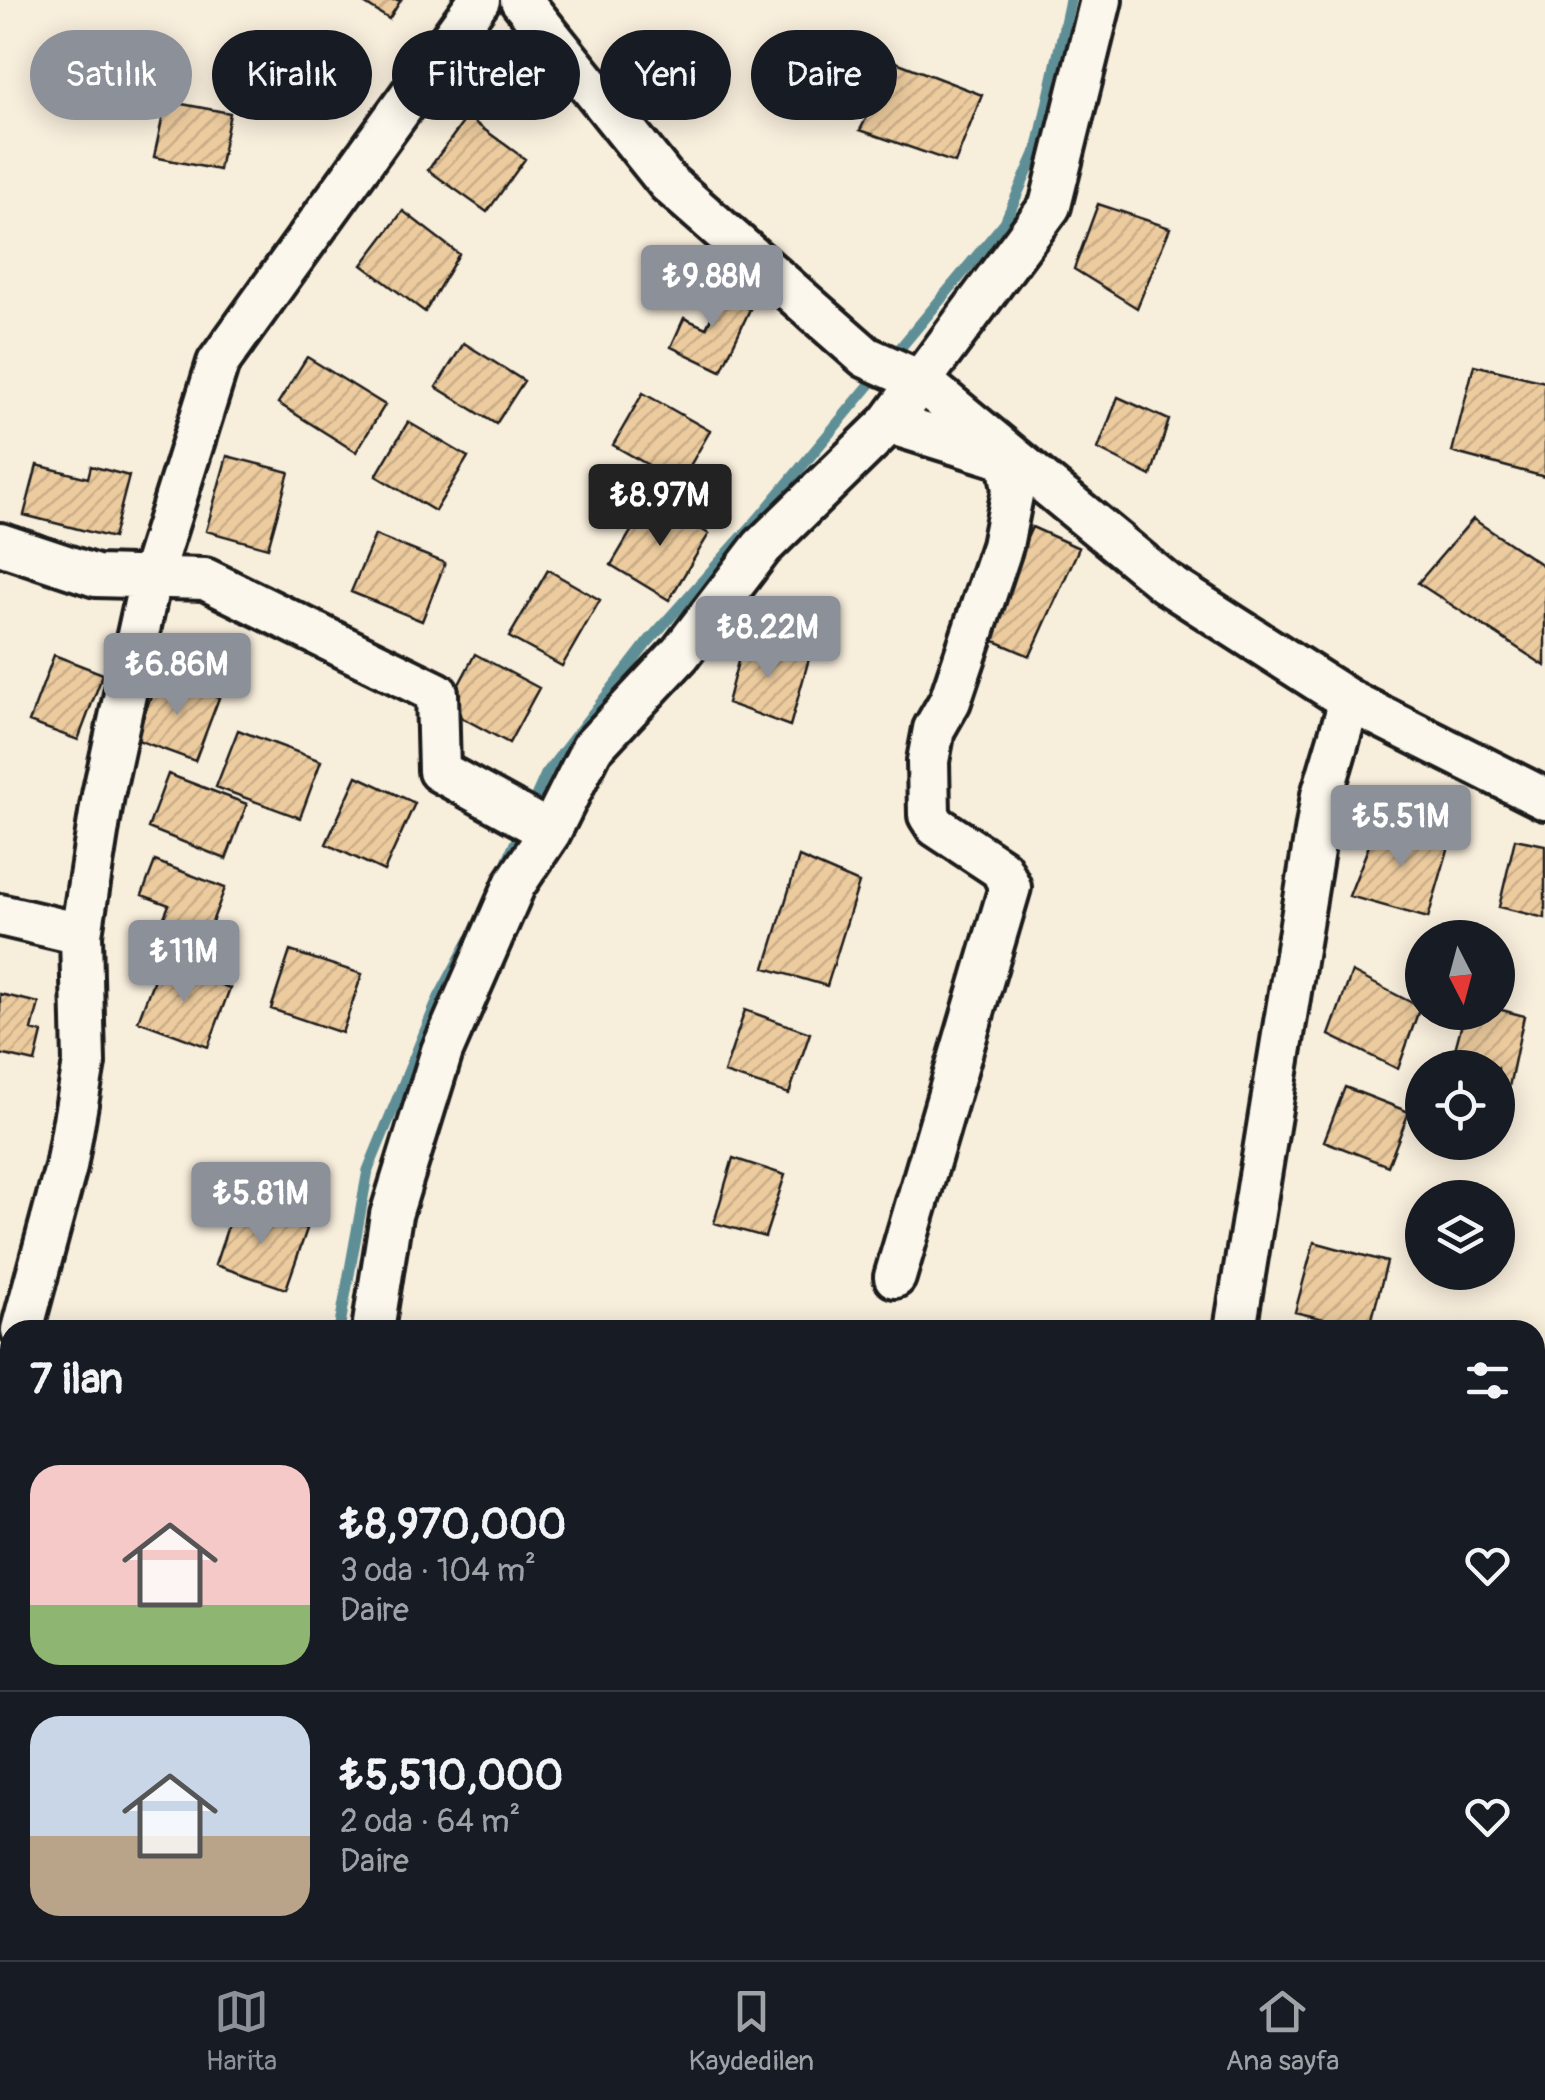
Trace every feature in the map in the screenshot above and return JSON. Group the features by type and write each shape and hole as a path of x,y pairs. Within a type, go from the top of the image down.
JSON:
{"street":[{"path":"25,1320 66,1167 84,1063 81,934 103,795 150,580 218,363 479,0"},
{"path":"521,0 668,183 866,357 922,382 1166,583 1350,701 1545,799"},
{"path":"375,1320 391,1215 442,1052 515,884 534,824 592,748 680,654 762,547 889,423 1050,206 1101,0"},
{"path":"889,423 1008,460 1014,482 1002,546 950,701 934,729 928,761 929,815 936,826 1002,869 1010,887 894,1277"},
{"path":"0,544 96,576 205,579 437,693 439,771 534,824"},
{"path":"1237,1320 1322,795 1350,701"},
{"path":"0,915 81,934"}],"building":[{"path":"359,0 401,0 389,19"},
{"path":"897,62 982,95 955,163 860,130 865,120 897,120"},
{"path":"192,106 212,110 212,120 229,120 219,170 154,157 162,120 192,120"},
{"path":"465,120 471,120 525,159 487,212 428,170"},
{"path":"1098,204 1170,228 1137,308 1074,269"},
{"path":"403,211 459,254 425,312 362,265"},
{"path":"699,286 750,309 721,371 671,347 684,318 706,328 715,310 692,299"},
{"path":"464,343 524,381 496,424 436,387"},
{"path":"307,357 385,405 356,452 278,403"},
{"path":"1474,365 1545,382 1545,477 1452,452"},
{"path":"643,393 710,431 680,483 613,445"},
{"path":"1118,397 1169,420 1151,476 1098,449"},
{"path":"408,422 468,457 435,511 376,476"},
{"path":"227,456 289,472 268,548 206,531"},
{"path":"37,465 88,478 91,466 129,476 113,538 24,515"},
{"path":"650,499 709,534 669,600 611,565"},
{"path":"1473,519 1545,567 1545,666 1418,583"},
{"path":"1032,527 1079,548 1030,656 983,636"},
{"path":"375,535 445,563 422,621 351,592"},
{"path":"548,570 600,600 562,666 509,637"},
{"path":"744,639 810,655 790,726 727,703"},
{"path":"475,654 539,688 509,743 446,709"},
{"path":"54,655 103,674 78,740 29,722"},
{"path":"159,675 219,698 195,761 135,739"},
{"path":"238,730 321,761 300,818 216,787"},
{"path":"168,774 247,804 226,859 148,828"},
{"path":"357,776 415,803 384,871 326,844"},
{"path":"1380,818 1449,846 1428,918 1349,896"},
{"path":"1515,839 1545,845 1545,918 1499,907"},
{"path":"799,857 859,883 827,986 765,968"},
{"path":"155,861 225,888 206,938 162,922 169,905 142,895"},
{"path":"290,951 362,974 342,1033 271,1009"},
{"path":"160,963 230,988 208,1047 138,1021"},
{"path":"1352,972 1405,999 1405,1030 1412,1030 1398,1069 1329,1035"},
{"path":"0,994 39,1003 32,1030 42,1033 35,1062 0,1054"},
{"path":"745,1010 810,1033 789,1094 724,1073"},
{"path":"1515,1014 1524,1016 1515,1059 1515,1050 1455,1050 1460,1030 1515,1030"},
{"path":"1345,1087 1405,1110 1405,1122 1388,1166 1324,1141"},
{"path":"733,1158 785,1175 765,1237 714,1223"},
{"path":"235,1205 307,1229 286,1289 215,1265"},
{"path":"1314,1242 1387,1262 1372,1320 1328,1320 1295,1312"}],"waterway":[{"path":"504,868 546,774 647,643 758,519 1005,222 1038,147 1070,0"},
{"path":"341,1320 368,1170 439,997 470,939"}]}
